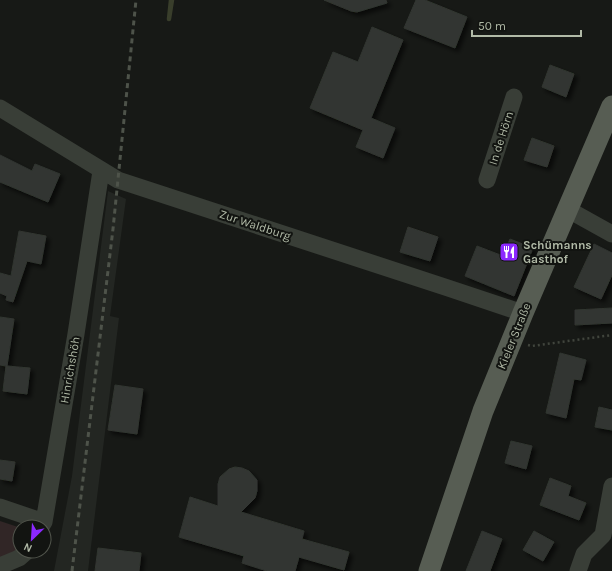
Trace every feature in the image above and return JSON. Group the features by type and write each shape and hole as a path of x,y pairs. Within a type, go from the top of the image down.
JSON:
{"main road":[{"name":"Kieler Straße","path":"429,571 483,411 523,313 612,106"}],"street":[{"name":"In de Hörn","path":"487,180 514,97"},
{"name":"Zur Waldburg","path":"0,108 118,180 523,313"},
{"name":"Hinrichshöh","path":"44,519 76,334 101,171"},
{"path":"566,212 576,214 612,234"},
{"path":"578,571 584,554 608,535 612,486"},
{"name":"Hinrichshöh","path":"0,506 31,519"},
{"path":"0,566 17,559"}],"path":[{"path":"513,338 532,346 612,334"}],"shaded area":[{"path":"108,191 126,199 110,316 119,318 88,571 54,571 72,476"},
{"path":"0,521 12,525 12,556 0,560"}],"building":[{"path":"324,0 386,0 387,3 357,12"},
{"path":"416,0 425,0 467,17 455,48 404,28"},
{"path":"372,27 403,40 371,118 395,128 383,158 356,147 363,130 310,108 333,52 358,62"},
{"path":"550,65 574,74 566,97 542,87"},
{"path":"532,138 554,146 547,167 524,160"},
{"path":"0,155 32,171 35,164 60,174 48,202 0,182"},
{"path":"408,227 438,237 430,261 400,252"},
{"path":"19,231 46,236 41,264 27,261 13,302 6,300 7,296 0,293 0,273 11,276"},
{"path":"510,239 533,248 514,296 465,276 477,246 503,256"},
{"path":"594,244 612,253 612,275 601,299 574,287"},
{"path":"612,308 612,323 575,325 575,310"},
{"path":"0,317 14,319 7,366 30,368 27,394 3,391 6,366 0,365"},
{"path":"560,353 586,360 581,380 574,379 566,418 546,413"},
{"path":"115,385 143,389 137,434 108,430"},
{"path":"599,407 612,410 612,430 595,427"},
{"path":"511,441 532,446 526,469 505,463"},
{"path":"0,460 15,462 12,481 0,479"},
{"path":"235,467 249,471 257,480 257,491 255,498 241,512 304,531 302,539 349,552 344,570 299,557 295,571 267,571 242,563 244,556 179,537 190,497 218,506 218,484 220,477 229,469"},
{"path":"550,478 571,486 568,496 586,503 579,520 540,505"},
{"path":"482,531 502,539 490,571 466,571"},
{"path":"534,531 554,542 543,561 523,550"},
{"path":"98,548 141,553 139,571 95,571"}],"waterway":[{"path":"171,0 169,19 172,0"}],"railway":[{"path":"72,571 113,229 136,0"}],"place":[{"name":"Schümanns Gasthof","path":"509,252"}]}
